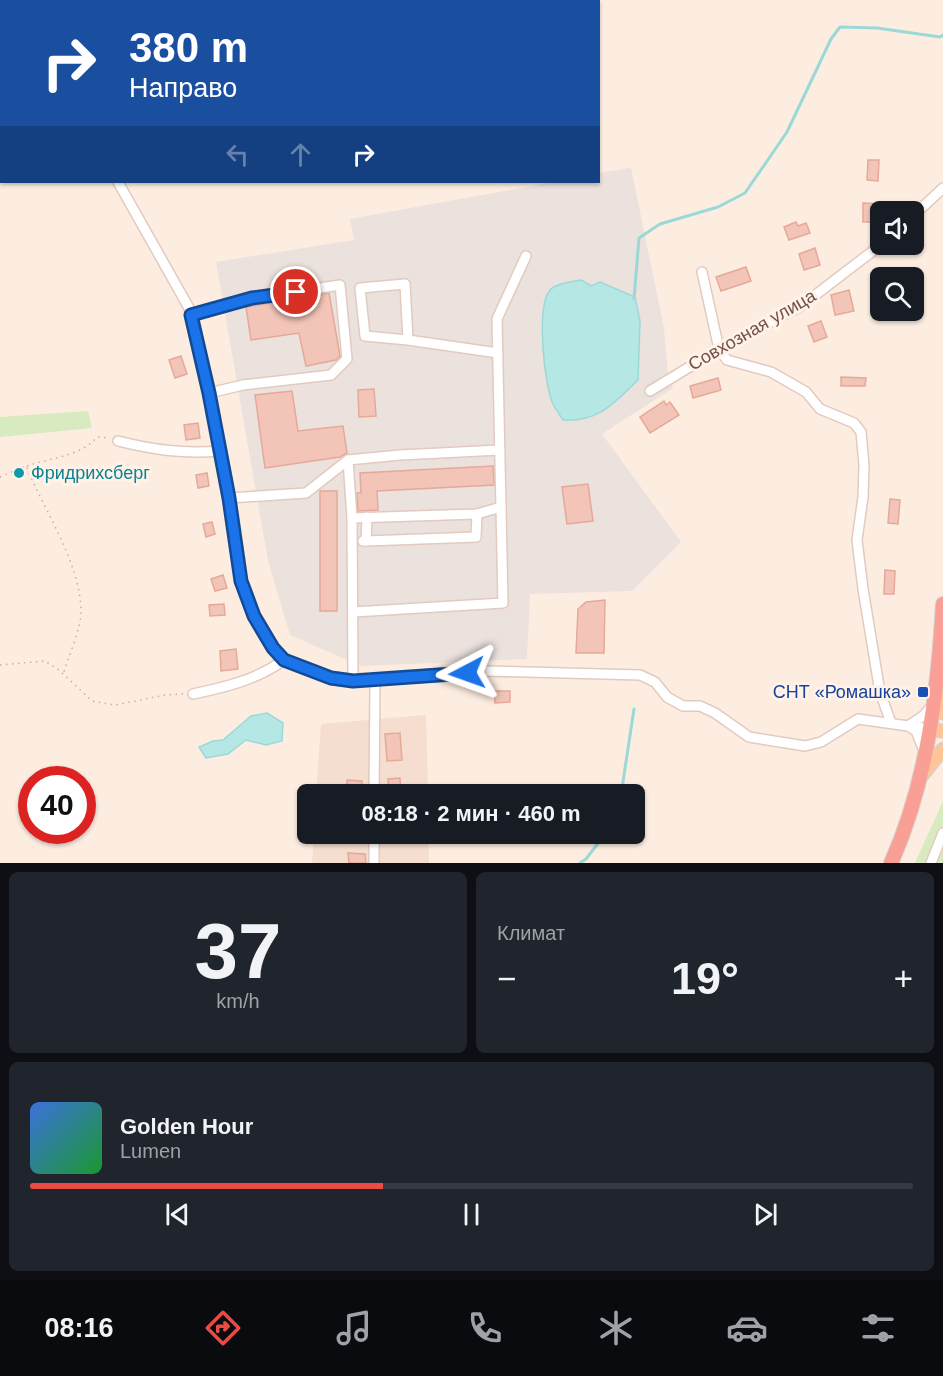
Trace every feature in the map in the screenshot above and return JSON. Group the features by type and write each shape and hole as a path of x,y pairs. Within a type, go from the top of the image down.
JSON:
{"highway":[{"path":"891,863 925,753 936,730 943,604"}],"main road":[{"path":"919,778 943,749"}],"street":[{"path":"119,183 190,312 209,393 229,498 241,581 254,616 273,648 284,660 331,678 353,681 486,671 640,675 655,682 667,697 682,706 700,706 715,712 749,737 805,746 821,742 858,719 936,730"},
{"path":"924,207 943,188"},
{"name":"Совхозная улица","path":"650,391 719,349 801,306 870,253"},
{"path":"353,612 503,603 497,319 526,256"},
{"path":"702,272 719,349 727,360 771,372 806,392 820,409 854,423 861,432 864,465 857,540 880,692 891,723"},
{"path":"408,340 405,284 360,288 365,336 498,353"},
{"path":"190,312 252,298 340,285 347,359 331,375 243,385 209,393"},
{"path":"118,441 152,450 189,453 220,451"},
{"path":"229,498 306,493 348,460 500,450"},
{"path":"348,460 352,518 353,681"},
{"path":"352,518 477,514 501,507"},
{"path":"352,542 476,537 477,514"},
{"path":"366,541 367,517"},
{"path":"193,694 232,686 267,672 284,660"},
{"path":"374,784 375,680"},
{"path":"908,726 938,703"},
{"path":"908,726 916,731 925,753"},
{"path":"931,863 943,833"},
{"path":"374,844 374,863"}],"path":[{"path":"0,477 91,445 98,437 107,436 118,441"},
{"path":"26,466 50,513 76,578 81,614 63,675"},
{"path":"0,665 45,661 92,701 115,705 165,695 193,694"}],"shaded area":[{"path":"631,168 664,328 668,375 673,388 602,434 681,542 632,591 530,594 527,659 361,666 290,635 268,561 216,262 354,240 350,219 548,183 600,183 600,173"},
{"path":"426,715 428,784 317,784 321,724"},
{"path":"313,844 428,844 429,863 312,863"}],"green space":[{"path":"88,411 92,428 0,437 0,417"},
{"path":"943,801 943,863 915,863"}],"water":[{"path":"581,280 591,286 600,282 635,297 640,321 638,380 613,403 596,414 576,420 563,420 553,404 544,364 543,312 550,290 564,283"},
{"path":"267,713 283,723 282,741 266,745 246,740 228,754 206,758 199,747 213,741 223,740 251,716"}],"building":[{"path":"868,160 879,160 878,181 867,180"},
{"path":"863,203 870,203 870,222 863,222"},
{"path":"796,222 798,226 806,223 810,233 789,240 784,227"},
{"path":"815,248 820,265 804,270 799,254"},
{"path":"746,267 751,281 721,291 716,277"},
{"path":"849,290 854,311 835,315 831,295"},
{"path":"329,293 340,356 336,360 306,366 299,333 251,340 246,307"},
{"path":"821,321 827,337 814,342 808,326"},
{"path":"181,356 187,374 175,378 169,360"},
{"path":"841,377 866,378 865,386 841,386"},
{"path":"718,378 721,390 693,398 690,386"},
{"path":"374,389 376,416 359,417 358,390"},
{"path":"292,391 298,431 343,426 347,453 340,457 265,468 255,395"},
{"path":"664,401 666,405 670,402 679,415 650,433 640,417"},
{"path":"198,423 200,438 186,440 184,425"},
{"path":"493,466 494,485 377,491 378,510 358,511 357,493 361,493 360,473"},
{"path":"207,473 209,486 198,488 196,475"},
{"path":"588,484 593,521 567,524 562,487"},
{"path":"320,491 337,491 337,611 320,611"},
{"path":"890,499 900,500 898,524 888,523"},
{"path":"212,522 215,534 206,537 203,524"},
{"path":"885,570 895,571 894,594 884,594"},
{"path":"223,575 227,588 215,591 211,579"},
{"path":"605,600 604,653 576,653 578,609 586,602"},
{"path":"224,604 225,615 210,616 209,605"},
{"path":"236,649 238,669 221,671 220,651"},
{"path":"494,691 510,691 510,702 495,703"},
{"path":"400,733 402,760 387,761 385,734"},
{"path":"400,778 400,784 388,784 388,779"},
{"path":"347,780 362,781 362,784 347,784"},
{"path":"348,853 365,854 366,863 349,863"}],"waterway":[{"path":"634,299 639,238 660,224 718,207 745,193 787,132 831,39 840,27 877,28 940,37 943,35"},
{"path":"623,784 634,709"},
{"path":"580,863 597,844"}],"place":[{"name":"Фридрихсберг","path":"19,473"},
{"name":"СНТ «Ромашка»","path":"923,692"}],"route":[{"path":"296,292 252,298 191,315 229,498 241,581 254,616 273,648 284,660 331,678 353,681 467,673"}]}
